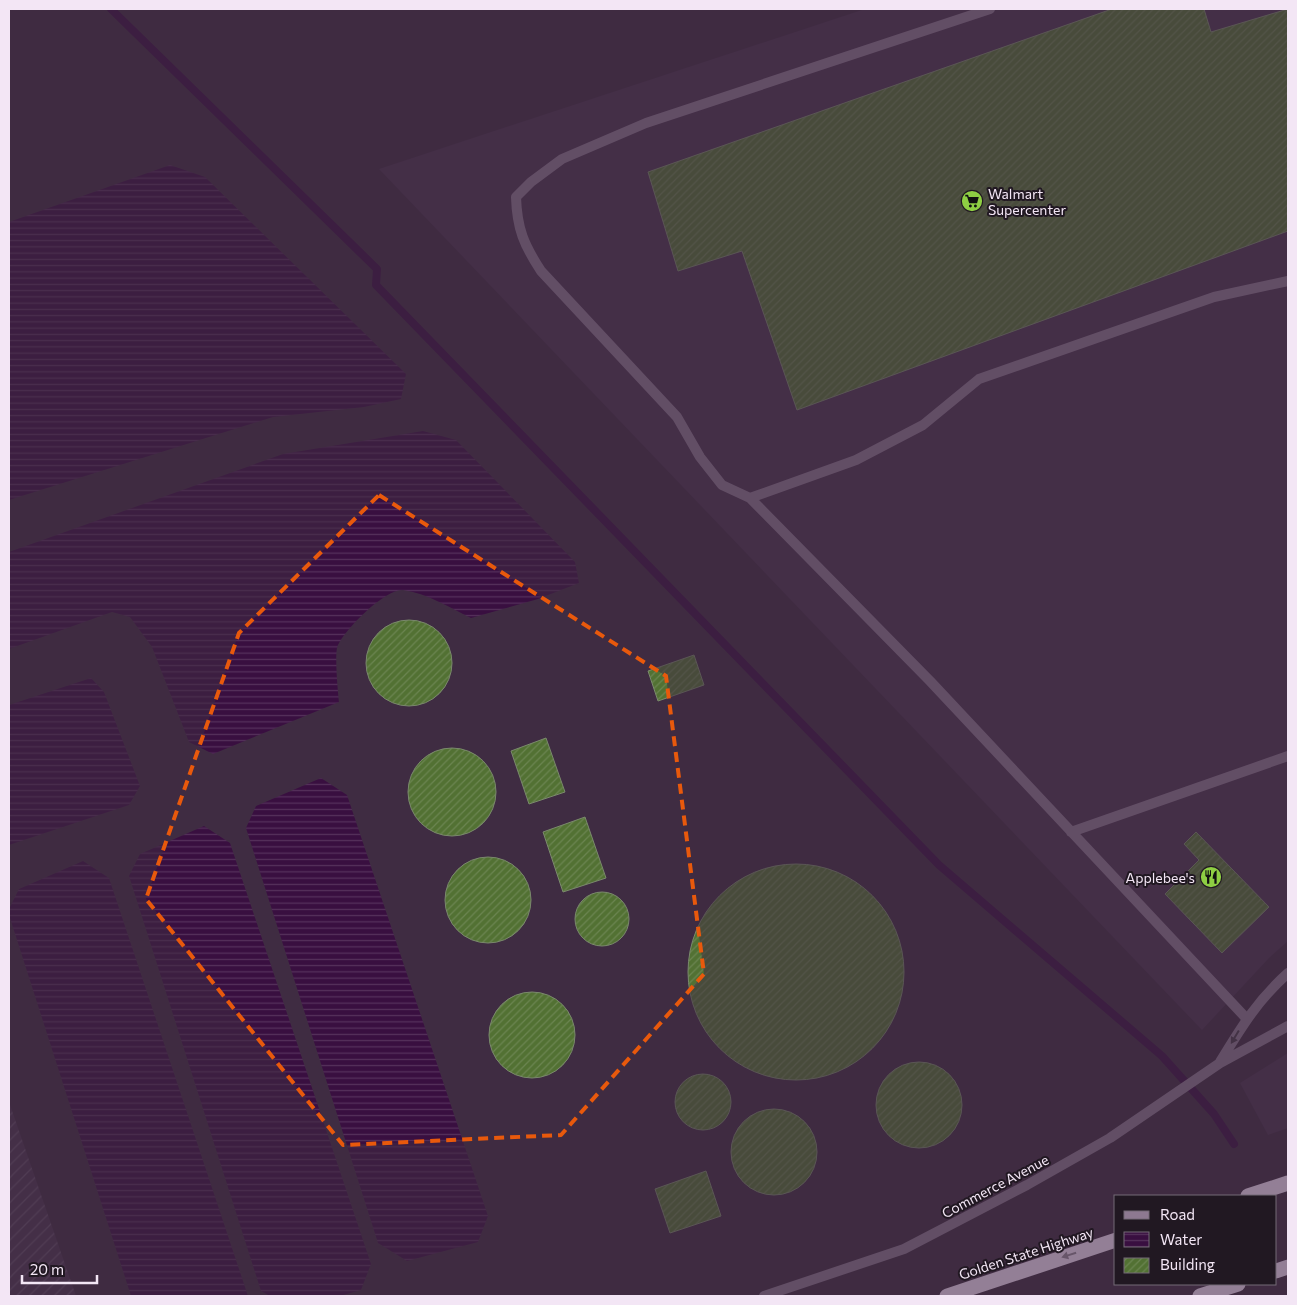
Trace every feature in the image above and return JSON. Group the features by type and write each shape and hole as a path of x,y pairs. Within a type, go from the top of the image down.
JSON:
{"highway":[{"path":"1251,1195 1288,1183"},
{"name":"Golden State Highway","path":"947,1296 1114,1241"},
{"path":"1200,1296 1235,1285"}],"street":[{"path":"990,9 646,124 562,159 516,198 517,223 526,247 541,271 676,417 700,457 722,485 750,498 930,681 1246,1018"},
{"path":"750,498 856,460 914,430 923,425 979,379 1214,297 1288,281"},
{"path":"1072,832 1288,756"},
{"name":"Commerce Avenue","path":"1220,1063 1246,1018 1264,994 1288,973"},
{"name":"Commerce Avenue","path":"764,1296 904,1249 1028,1185 1157,1108 1220,1063 1264,1041 1288,1026"}],"highlighted area":[{"path":"379,495 666,676 704,974 561,1135 343,1145 146,899 239,633"}],"shaded area":[{"path":"865,9 1288,9 1288,941 1269,958 1202,1030 379,169"},
{"path":"1288,1053 1288,1128 1268,1135 1240,1083"},
{"path":"9,1102 76,1296 9,1296"}],"water":[{"path":"170,165 205,177 406,374 401,399 364,407 273,417 9,500 9,222"},
{"path":"423,431 456,440 575,562 579,583 538,599 471,618 421,594 403,590 396,591 377,602 357,620 338,645 336,663 339,702 213,754 189,742 152,647 130,617 112,612 9,649 9,552 283,454"},
{"path":"91,678 104,692 140,786 129,805 9,845 9,705"},
{"path":"321,778 347,795 488,1216 478,1242 407,1261 378,1243 246,828 256,806"},
{"path":"204,826 230,843 371,1264 361,1290 340,1296 270,1296 261,1291 129,876 140,854"},
{"path":"83,861 109,878 248,1296 131,1296 9,915 9,909 19,889"}],"building":[{"name":"Walmart Supercenter","path":"1112,9 1204,9 1211,32 1288,9 1288,231 797,410 742,251 678,271 648,172"},
{"path":"409,620 426,623 440,632 449,646 452,663 449,680 440,694 426,703 409,706 392,703 378,694 369,680 366,663 369,646 378,632 392,623"},
{"path":"694,655 704,685 658,701 648,671"},
{"path":"546,738 565,792 529,804 511,751"},
{"path":"452,748 469,752 483,761 492,775 496,792 492,809 483,823 469,832 452,836 435,832 421,823 412,809 408,792 412,775 421,761 435,752"},
{"path":"585,817 606,878 563,892 543,832"},
{"name":"Applebee's","path":"1196,832 1269,907 1222,953 1165,894 1199,860 1184,844"},
{"path":"488,857 504,861 518,870 527,884 531,900 527,916 518,930 504,939 488,943 472,939 458,930 449,916 445,900 449,884 458,870 472,861"},
{"path":"796,864 817,866 847,877 872,896 891,921 902,951 904,972 902,993 891,1023 872,1048 847,1067 817,1078 796,1080 775,1078 745,1067 720,1048 701,1023 690,993 688,972 690,951 701,921 720,896 745,877 775,866"},
{"path":"602,892 612,894 621,900 627,909 629,919 627,929 621,938 612,944 602,946 592,944 583,938 577,929 575,919 577,909 583,900 592,894"},
{"path":"532,992 548,995 556,999 568,1011 572,1019 575,1035 572,1051 568,1059 556,1071 548,1075 532,1078 516,1075 508,1071 496,1059 492,1051 489,1035 492,1019 496,1011 508,999 516,995"},
{"path":"919,1062 935,1065 943,1069 955,1081 959,1089 962,1105 959,1121 955,1129 943,1141 935,1145 919,1148 903,1145 895,1141 883,1129 879,1121 876,1105 879,1089 883,1081 895,1069 903,1065"},
{"path":"703,1074 714,1076 723,1082 729,1091 731,1102 729,1113 723,1122 714,1128 703,1130 692,1128 683,1122 677,1113 675,1102 677,1091 683,1082 692,1076"},
{"path":"774,1109 790,1112 798,1116 810,1128 814,1136 817,1152 814,1168 810,1176 798,1188 790,1192 774,1195 758,1192 750,1188 738,1176 734,1168 731,1152 734,1136 738,1128 750,1116 758,1112"},
{"path":"706,1171 721,1216 670,1233 655,1189"}],"waterway":[{"path":"111,9 377,269 376,285 939,865 1162,1056 1214,1114 1234,1144"}],"place":[{"name":"Walmart Supercenter","path":"972,201"},
{"name":"Applebee's","path":"1211,877"}]}
